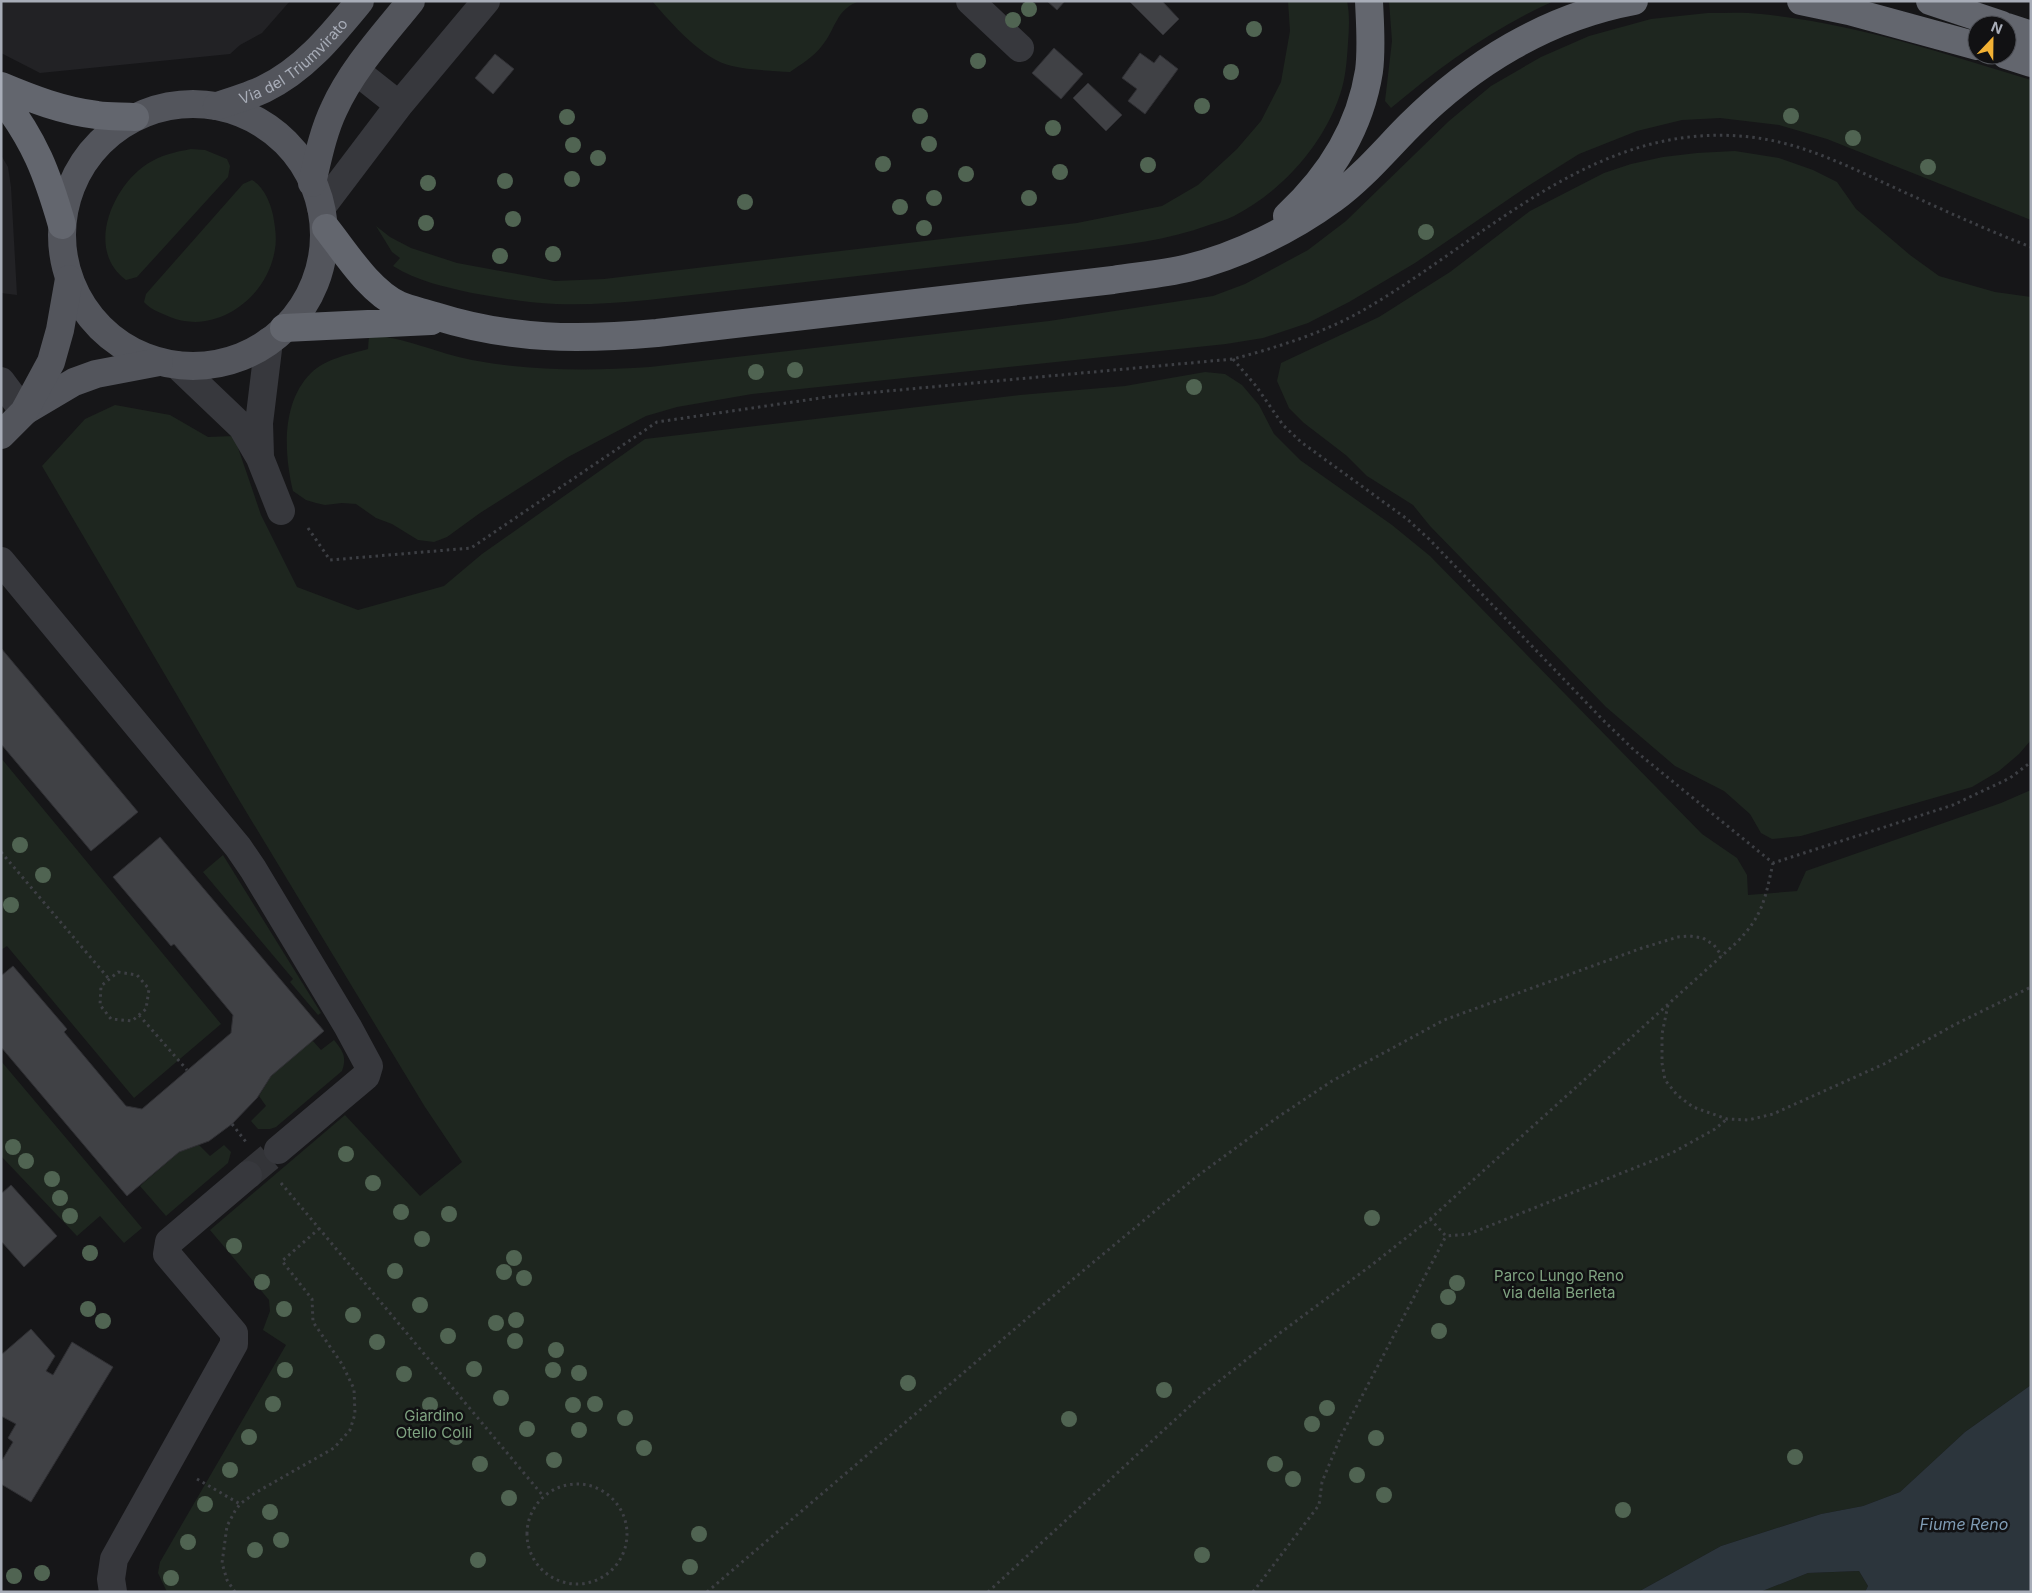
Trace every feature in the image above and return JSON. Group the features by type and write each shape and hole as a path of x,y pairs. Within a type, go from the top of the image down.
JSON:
{"highway":[{"path":"1256,244 1289,214 1323,178 1339,154 1352,126 1363,98 1369,70 1371,38 1368,1"},
{"path":"323,218 371,284 398,304 447,320 508,334 569,338 632,335 1122,279 1186,269 1229,256 1256,244 1333,199 1361,176 1444,93 1481,66 1522,40 1567,19 1634,1"},
{"path":"1801,1 1849,11 1967,43"},
{"path":"1930,1 1972,15"},
{"path":"2017,30 2031,35"},
{"path":"2017,59 2031,63"},
{"path":"1,86 62,108 97,115 135,117"},
{"path":"1,97 32,140 50,180 62,225"},
{"path":"277,334 447,320"}],"main road":[{"name":"Via del Triumvirato","path":"217,106 264,89 296,69 319,48 360,1"},
{"path":"312,183 318,155 333,112 356,71 411,1"},
{"path":"1,435 24,412 82,379 96,374 169,363 222,360 247,352 277,334 297,314 311,292 325,249 323,218 312,183 298,157 270,130 254,119 217,106 198,105 148,112 118,127 104,139 76,175 68,193 62,225 63,250 69,279 88,314 123,347 140,356 169,363"},
{"path":"24,412 50,362 60,330 69,279"}],"street":[{"path":"323,218 399,105 486,1"},
{"path":"970,1 1020,48"},
{"path":"356,71 399,105"},
{"path":"260,458 259,423 277,334"},
{"path":"169,363 242,427 292,516"},
{"path":"1,381 24,412"},
{"path":"1,561 238,847 333,1002 369,1066 366,1076 278,1150"},
{"path":"113,1592 114,1559 234,1344 234,1333 167,1254 169,1242 248,1175"}],"path":[{"path":"292,516 330,560 471,548 657,422 834,396 1233,359 1273,349 1358,314 1523,203 1559,181 1629,151 1696,136 1727,135 1759,138 1790,145 1817,154 2031,247"},
{"path":"1233,359 1256,386 1283,425 1300,442 1407,519 1634,750 1773,863"},
{"path":"1773,863 1953,805 2010,778 2030,763"},
{"path":"1,852 109,979"},
{"path":"988,1592 1204,1393 1430,1219 1722,956 1750,929 1759,916 1765,901 1773,863"},
{"path":"706,1592 1072,1280 1196,1177 1332,1081 1444,1020 1642,948 1678,937 1690,936 1702,938 1714,945 1722,956"},
{"path":"118,972 137,975 149,989 146,1009 132,1021 111,1019 100,1005 101,986 109,979 118,972"},
{"path":"1668,1004 1662,1034 1662,1063 1665,1080 1677,1095 1693,1107 1727,1119 1748,1120 1773,1114 1884,1064 1954,1025 2031,987"},
{"path":"139,1015 187,1070"},
{"path":"1446,1236 1469,1234 1672,1154 1715,1129 1727,1119"},
{"path":"232,1124 250,1146"},
{"path":"280,1181 544,1497"},
{"path":"1430,1219 1446,1236"},
{"path":"235,1592 223,1572 222,1554 230,1518 240,1504 255,1493 334,1448 345,1438 353,1423 355,1397 350,1380 313,1322 310,1294 282,1261 320,1228"},
{"path":"1252,1592 1319,1504 1322,1482 1341,1436 1446,1236"},
{"path":"168,1462 240,1504"},
{"path":"572,1484 589,1485 604,1491 616,1501 624,1515 628,1530 627,1546 621,1561 610,1574 597,1581 582,1585 566,1584 551,1578 539,1568 531,1554 527,1539 528,1523 534,1509 544,1497 557,1488 572,1484"}],"shaded area":[{"path":"1,1 290,1 262,33 240,45 230,54 40,73 1,53"},
{"path":"1,155 8,167 11,187 17,295 1,293"}],"green space":[{"path":"652,1 860,1 845,9 818,51 790,72 732,66 721,62 688,40"},
{"path":"1288,1 1347,1 1349,22 1346,66 1342,88 1335,108 1326,127 1301,162 1269,193 1231,217 1178,235 1099,248 648,300 602,304 568,304 524,301 472,293 421,280 393,266 400,258 392,252 376,226 390,237 411,248 457,263 555,281 604,279 1077,223 1162,206 1198,185 1237,149 1261,121 1281,82 1290,31"},
{"path":"1389,1 1554,1 1510,23 1468,49 1391,108 1385,101 1392,41"},
{"path":"1708,13 1755,13 1795,18 1898,40 1967,61 1967,65 1982,65 2031,80 2031,220 1827,139 1779,125 1720,118 1682,120 1637,131 1579,154 1528,186 1415,263 1349,302 1308,323 1263,338 1226,344 752,394 677,407 646,416 568,457 480,513 447,537 434,542 418,540 392,524 376,518 356,504 325,505 306,500 293,491 288,461 287,429 294,399 301,385 317,368 338,358 368,349 369,335 408,342 459,357 494,364 560,369 650,367 1049,321 1213,296 1245,284 1308,250 1346,221 1449,121 1491,86 1541,57 1589,36 1651,19"},
{"path":"191,149 205,150 227,159 230,166 228,177 137,277 126,280 114,267 107,252 105,236 108,219 114,203 134,174 147,164 168,154"},
{"path":"1735,151 1779,158 1813,170 1837,182 1856,209 1910,255 1939,276 1995,292 2031,297 2031,740 2019,754 1999,771 1972,787 1801,836 1772,839 1761,833 1750,814 1724,791 1675,766 1606,707 1430,526 1413,505 1367,476 1347,456 1304,423 1289,408 1277,381 1281,363 1379,317 1450,272 1530,211 1604,173 1631,164 1663,157"},
{"path":"252,180 260,187 268,200 273,215 276,241 270,266 262,283 251,297 238,308 222,316 205,321 188,322 170,317 147,305 144,302 146,294 243,184"},
{"path":"1205,372 1225,374 1242,385 1259,405 1274,434 1300,460 1392,525 1430,556 1702,834 1737,858 1747,875 1748,895 1797,891 1806,871 2001,803 2031,790 2031,1385 1965,1432 1900,1492 1863,1506 1821,1514 1721,1546 1638,1592 167,1592 158,1573 160,1562 286,1345 263,1330 270,1311 269,1300 210,1230 345,1115 420,1196 462,1162 425,1107 227,780 42,466 85,419 115,405 170,415 208,437 234,436 261,515 297,587 358,610 444,586 482,554 645,439 1020,395 1125,386"},
{"path":"1,758 221,1024 134,1098 7,946 1,950"},
{"path":"223,855 321,1013 318,1015 290,982 293,979 203,872"},
{"path":"312,1040 321,1050 334,1040 343,1054 342,1071 276,1127 258,1129 251,1121 266,1106 259,1096 271,1076"},
{"path":"1,1061 142,1228 124,1243 100,1216 77,1236 1,1156"},
{"path":"199,1145 210,1156 224,1145 231,1152 228,1163 166,1216 140,1186 179,1152"},
{"path":"1859,1571 1868,1586 1865,1592 1760,1592 1808,1573"}],"water":[{"name":"Fiume Reno","path":"2031,1385 2031,1592 1865,1592 1868,1586 1859,1571 1808,1573 1760,1592 1638,1592 1721,1546 1821,1514 1863,1506 1900,1492 1965,1432"}],"building":[{"path":"1047,1 1065,1 1057,10"},
{"path":"1129,1 1162,1 1179,19 1163,35"},
{"path":"1054,48 1083,74 1061,99 1032,73"},
{"path":"1140,53 1154,63 1160,55 1178,69 1145,114 1128,101 1137,89 1122,78"},
{"path":"495,54 514,69 493,94 475,78"},
{"path":"1088,83 1122,115 1106,131 1073,98"},
{"path":"1,648 138,812 91,851 1,744"},
{"path":"160,837 324,1031 271,1076 257,1098 232,1124 209,1141 179,1152 127,1196 1,1047 1,976 13,966 67,1029 64,1032 126,1106 142,1109 231,1033 233,1015 174,944 171,946 113,877"},
{"path":"11,1185 57,1236 24,1267 1,1241 1,1194"},
{"path":"31,1329 55,1356 46,1371 53,1375 72,1342 113,1367 31,1502 1,1484 1,1462 13,1442 8,1438 16,1424 1,1416 1,1355"}],"tunnel":[{"path":"248,1175 278,1150"}],"park label":[{"name":"Parco Lungo Reno via della Berleta","path":"1559,1284"},
{"name":"Giardino Otello Colli","path":"434,1424"}]}
